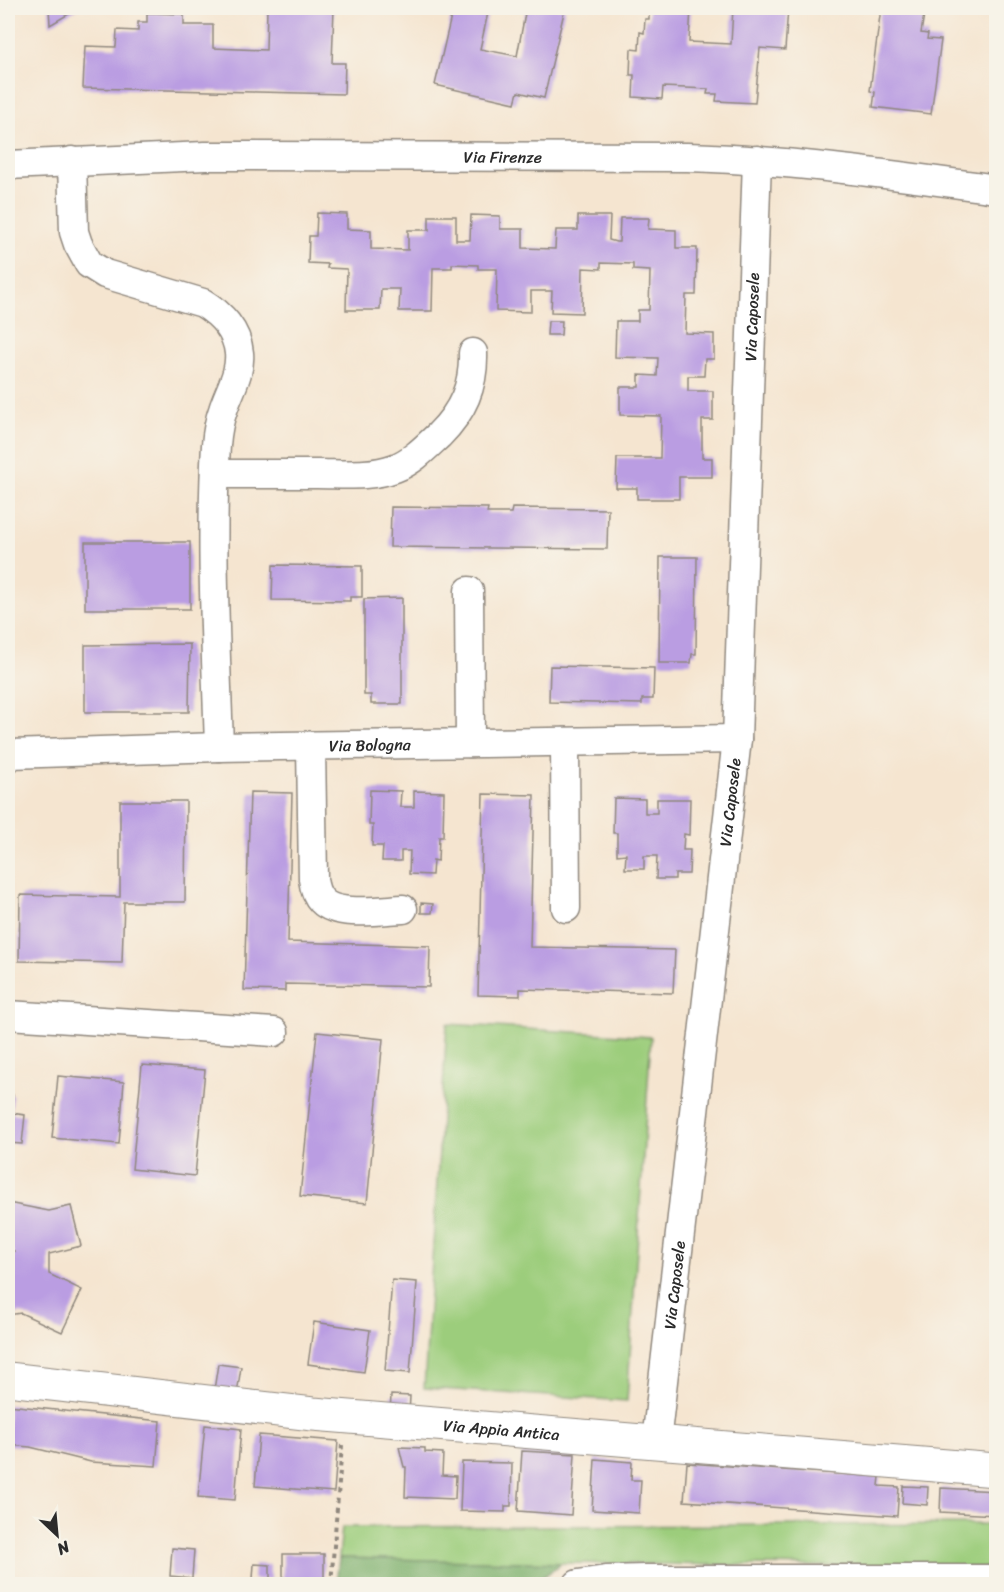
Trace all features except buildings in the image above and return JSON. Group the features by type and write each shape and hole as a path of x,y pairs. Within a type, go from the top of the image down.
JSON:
{"street":[{"name":"Via Firenze","path":"8,165 205,156 687,157 757,159 835,167 996,189"},
{"name":"Via Caposele","path":"656,1442 737,739 757,159"},
{"path":"72,161 74,232 89,264 105,274 203,303 221,316 233,333 237,344 239,364 220,418 215,474 213,568 219,747"},
{"path":"215,474 359,474 396,468 423,450 461,410 472,378 473,352"},
{"path":"469,591 470,743"},
{"name":"Via Bologna","path":"9,755 219,747 737,739"},
{"path":"565,742 566,908"},
{"path":"311,746 313,879 318,896 324,903 340,910 403,909"},
{"path":"8,1015 274,1032"},
{"name":"Via Appia Antica","path":"8,1379 343,1416 996,1470"},
{"path":"578,1584 606,1580 645,1579 996,1579"}],"path":[{"path":"332,1584 343,1416"}],"green space":[{"path":"447,1024 651,1037 627,1401 424,1388"},
{"path":"996,1524 996,1568 339,1558 342,1527"},
{"path":"339,1558 561,1563 546,1575 523,1584 336,1584"}]}
